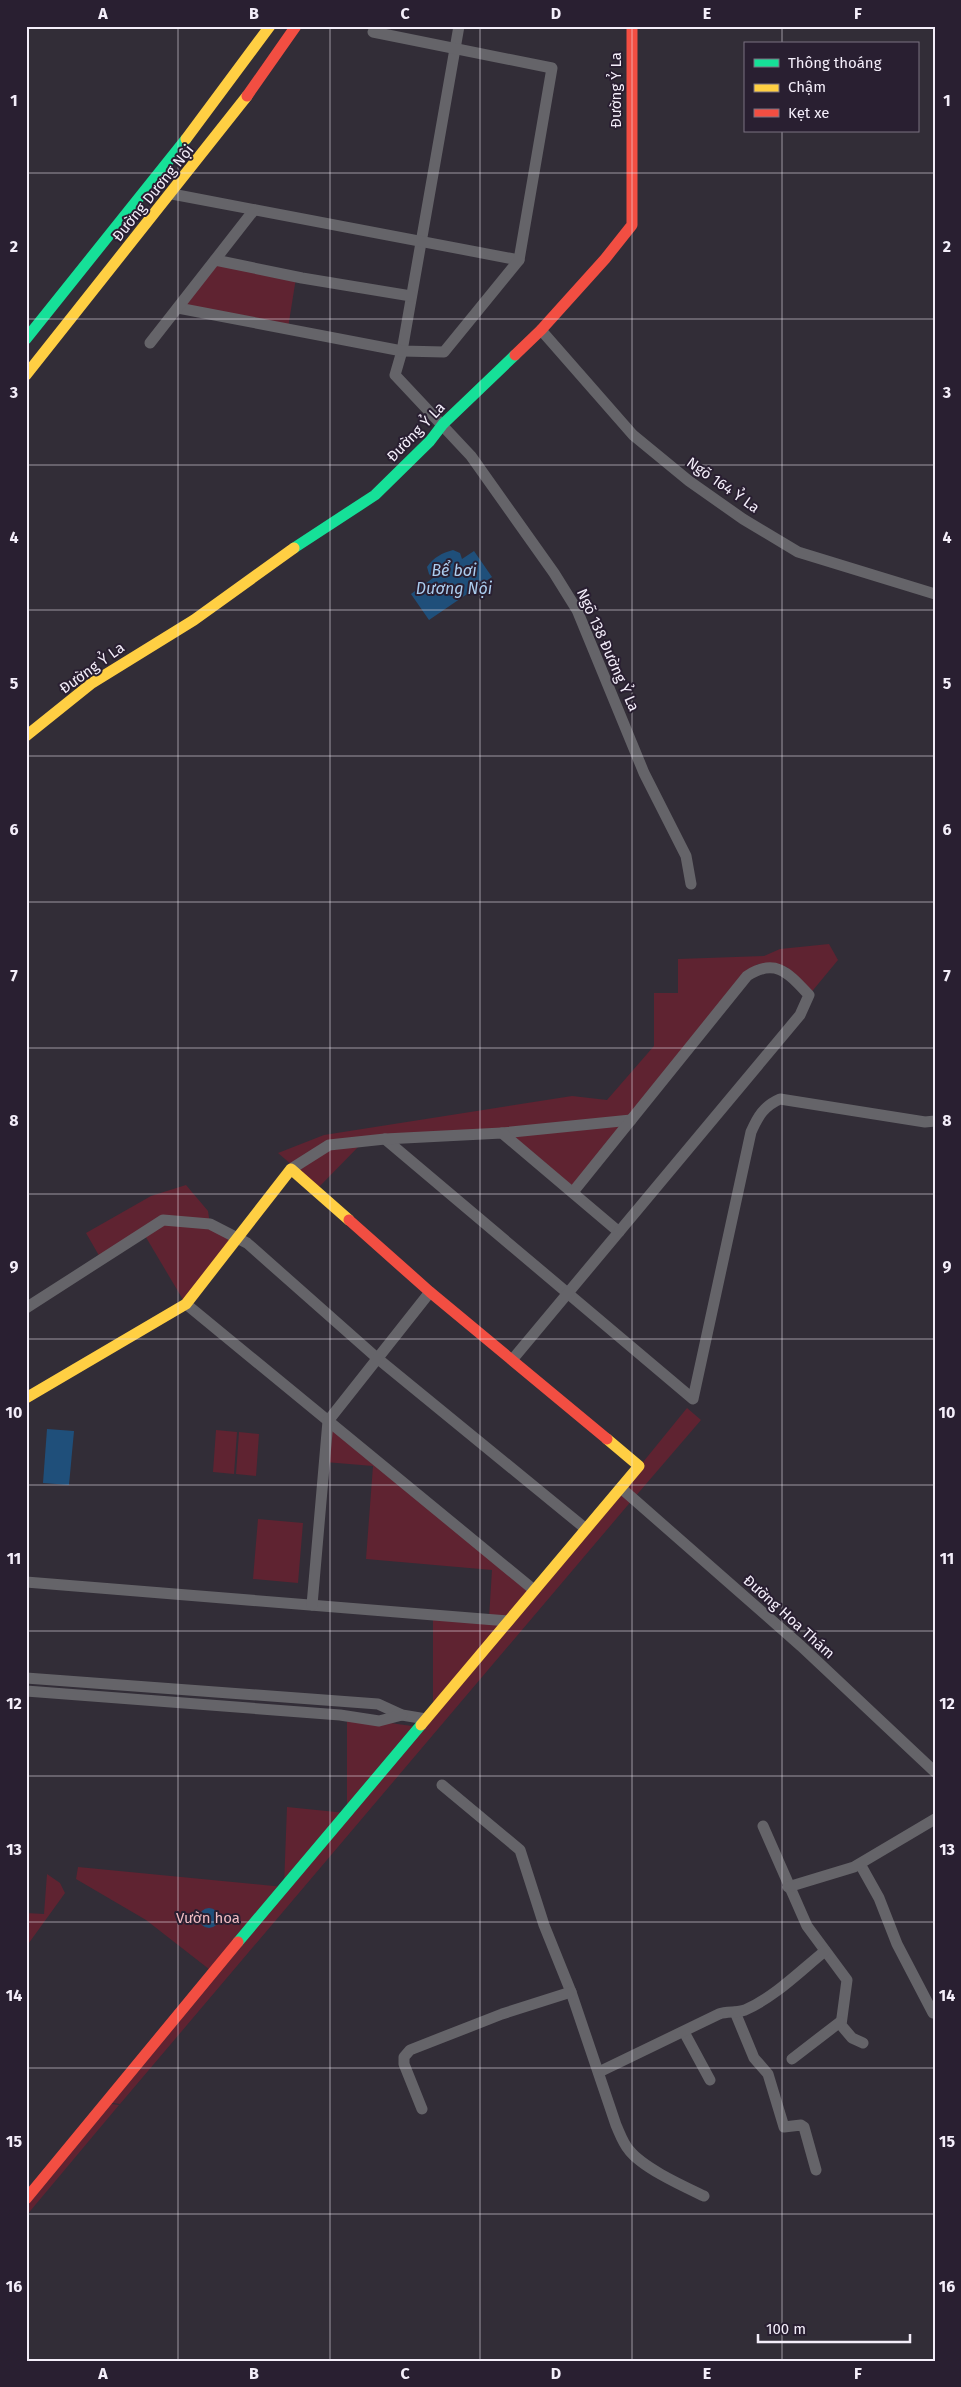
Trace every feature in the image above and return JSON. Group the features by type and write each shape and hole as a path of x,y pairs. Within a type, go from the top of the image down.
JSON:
{"street":[{"name":"Đường Dương Nội","path":"26,339 214,104 270,26"},
{"name":"Đường Dương Nội","path":"26,374 232,118 296,26"},
{"path":"402,351 458,26"},
{"name":"Đường Ỷ La","path":"26,736 92,683 194,620 312,535 375,495 430,441 443,424 541,330 605,259 632,225 632,26"},
{"path":"178,308 402,351 444,352 519,260 552,68 373,32"},
{"path":"214,104 232,118"},
{"path":"172,194 519,260"},
{"path":"150,343 254,210"},
{"path":"215,260 302,278 411,296"},
{"name":"Ngõ 164 Ỷ La","path":"541,330 633,435 689,481 743,519 798,552 935,594"},
{"name":"Ngõ 138 Đường Ỷ La","path":"402,351 395,374 471,456 554,573 577,610 644,773 686,856 691,884"},
{"path":"512,1360 800,1015 809,995 785,970 760,968 747,976 574,1192"},
{"path":"385,1139 693,1399 751,1132 758,1115 768,1104 780,1098 925,1122 935,1121"},
{"path":"26,1398 186,1304 291,1169 329,1145 385,1139 502,1133 631,1120"},
{"path":"502,1133 619,1232"},
{"path":"26,2199 508,1620 639,1466 430,1292 291,1169"},
{"path":"26,1308 163,1220 210,1224 238,1236 253,1248 378,1358 586,1529"},
{"path":"226,1251 253,1248"},
{"path":"312,1605 328,1421 430,1292"},
{"path":"186,1304 534,1590"},
{"name":"Đường Hoa Thám","path":"621,1488 801,1646 935,1772"},
{"path":"26,1582 508,1620"},
{"path":"26,1678 378,1704 402,1715 426,1719"},
{"path":"26,1691 340,1715 379,1721 402,1715"},
{"path":"442,1785 520,1850 544,1925 572,1992 616,2126 629,2151 676,2182 704,2196"},
{"path":"788,1887 860,1864 935,1819"},
{"path":"763,1826 788,1887 807,1926 848,1982 840,2022 792,2058"},
{"path":"860,1864 879,1898 897,1944 934,2013"},
{"path":"599,2072 718,2014 743,2011 770,1996 825,1951"},
{"path":"422,2109 404,2064 404,2057 410,2050 502,2014 572,1992"},
{"path":"735,2012 754,2058 768,2074 783,2125 787,2128 801,2125 804,2127 816,2170"},
{"path":"840,2022 852,2038 863,2042"},
{"path":"684,2032 710,2080"}],"green space":[{"path":"216,261 296,278 288,328 179,307"},
{"path":"829,944 838,960 809,995 787,967 758,964 744,974 629,1117 329,1145 292,1165 278,1153 324,1135 572,1096 607,1100 654,1046 654,993 678,993 678,959 764,956 780,949"},
{"path":"630,1120 573,1191 503,1133"},
{"path":"362,1143 317,1189 293,1169 329,1146"},
{"path":"186,1185 208,1211 210,1224 163,1220 101,1259 86,1233 151,1196"},
{"path":"163,1222 210,1225 236,1237 185,1303 144,1234"},
{"path":"687,1408 701,1420 634,1498 622,1488"},
{"path":"328,1422 533,1591 508,1620 489,1618 492,1570 366,1559 373,1466 325,1462"},
{"path":"216,1430 237,1432 234,1474 213,1472"},
{"path":"239,1432 259,1434 256,1476 236,1474"},
{"name":"Vườn hoa","path":"621,1488 633,1499 120,2104 106,2102 214,1973 146,1920 76,1879 78,1867 284,1887"},
{"path":"258,1519 303,1523 298,1583 253,1579"},
{"path":"433,1615 506,1622 433,1709"},
{"path":"347,1717 419,1727 347,1812"},
{"path":"287,1807 346,1813 284,1886"},
{"path":"47,1874 60,1883 65,1893 26,1947 26,1913 44,1914"},
{"path":"105,2103 119,2105 26,2216 26,2199"}],"water":[{"name":"Bể bơi Dương Nội","path":"453,550 460,553 462,559 474,551 492,577 429,620 411,594 433,578 429,574 427,567 432,561 442,554"},
{"path":"47,1429 74,1431 69,1485 43,1483"},
{"path":"209,1908 216,1911 219,1918 216,1925 209,1928 202,1925 199,1918 202,1911"}],"traffic: fast":[{"path":"26,339 186,139"},
{"path":"294,548 375,495 430,441 443,424 515,355"},
{"path":"238,1942 421,1725"}],"traffic: slow":[{"path":"186,139 270,26"},
{"path":"26,375 247,96"},
{"path":"26,736 92,683 194,620 294,548"},
{"path":"26,1398 186,1304 291,1169 349,1220"},
{"path":"421,1725 639,1466 607,1439"}],"traffic: jam":[{"path":"247,96 296,26"},
{"path":"515,355 541,330 605,259 632,225 632,26"},
{"path":"349,1220 430,1292 607,1439"},
{"path":"26,2199 238,1942"}]}
